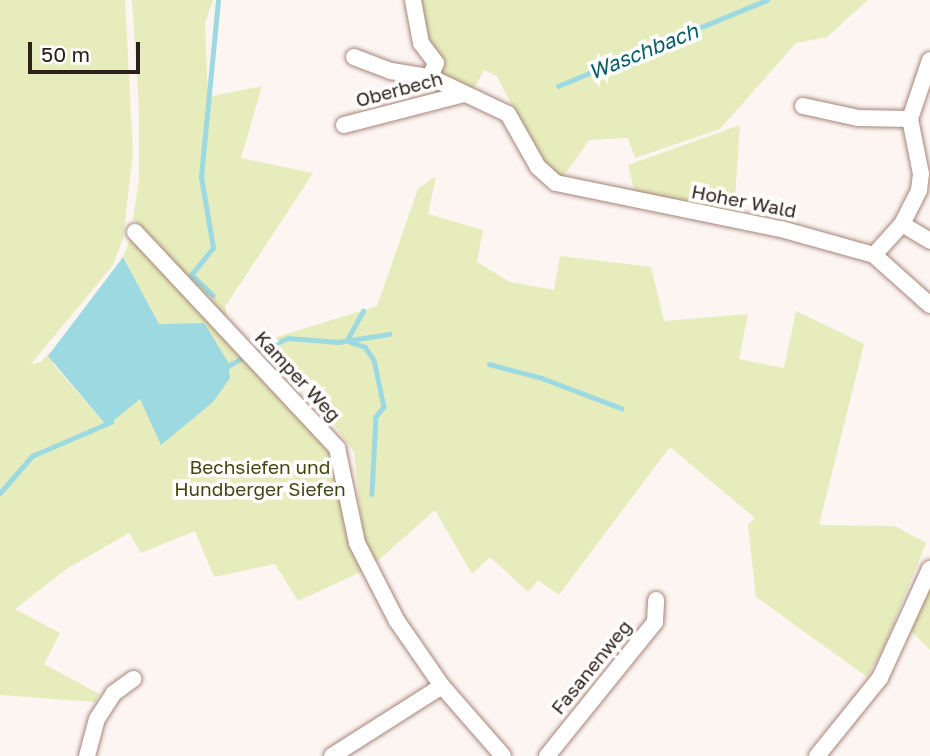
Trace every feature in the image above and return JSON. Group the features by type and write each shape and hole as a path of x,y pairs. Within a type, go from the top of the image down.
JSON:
{"street":[{"name":"Oberbech","path":"413,0 421,43 436,63 430,77"},
{"name":"Oberbech","path":"354,57 391,71 430,77 508,114 538,167"},
{"path":"874,254 914,205 921,174 910,119 930,60"},
{"name":"Oberbech","path":"344,125 464,94"},
{"path":"803,106 858,118 910,119"},
{"name":"Hoher Wald","path":"538,167 556,183 781,229 874,254 930,305"},
{"path":"902,223 930,241"},
{"name":"Kamper Weg","path":"135,232 337,448 357,543 397,621 442,685 503,756"},
{"path":"817,756 880,678 930,569"},
{"name":"Fasanenweg","path":"547,756 655,622 656,600"},
{"path":"87,756 97,719 114,693 133,679"},
{"path":"332,756 442,685"}],"green space":[{"name":"Bechsiefen und Hundberger Siefen","path":"0,0 125,0 133,153 123,238 113,265 31,364 41,362 50,352 54,365 107,426 204,323 159,324 123,257 131,237 342,457 363,571 298,601 275,564 214,577 195,531 141,553 129,533 68,568 15,609 60,633 44,664 99,694 95,702 0,695"},
{"path":"132,0 213,0 205,23 208,97 262,86 241,158 313,173 225,307 228,319 133,219 139,180 139,112"},
{"path":"417,0 868,0 827,37 796,43 720,129 635,158 628,138 589,140 562,179 540,161 497,76 484,70 473,91 440,73 429,51"},
{"path":"740,125 734,213 635,193 628,165"},
{"path":"436,176 428,214 483,230 477,262 510,282 554,290 560,256 651,267 664,321 748,314 739,359 784,368 796,311 864,344 819,525 895,526 926,543 884,647 867,677 756,597 748,525 755,518 670,447 559,595 538,580 528,592 490,557 472,574 435,510 374,564 363,536 354,452 305,385 257,347 264,341 377,306 418,189"},
{"path":"930,578 930,650 908,628"}],"water":[{"path":"123,257 159,324 204,323 228,362 230,378 213,402 161,445 140,399 107,426 48,356"}],"waterway":[{"path":"213,296 191,275 213,248 201,177 218,0"},
{"name":"Waschbach","path":"558,86 767,0"},
{"name":"Waschbach","path":"347,340 363,311"},
{"name":"Waschbach","path":"254,352 288,338 338,342 389,334"},
{"path":"350,342 365,347 374,360 384,407 376,417 372,494"},
{"name":"Waschbach","path":"226,367 246,356"},
{"path":"489,364 542,378 621,408"},
{"name":"Waschbach","path":"0,493 32,456 111,422"}]}
